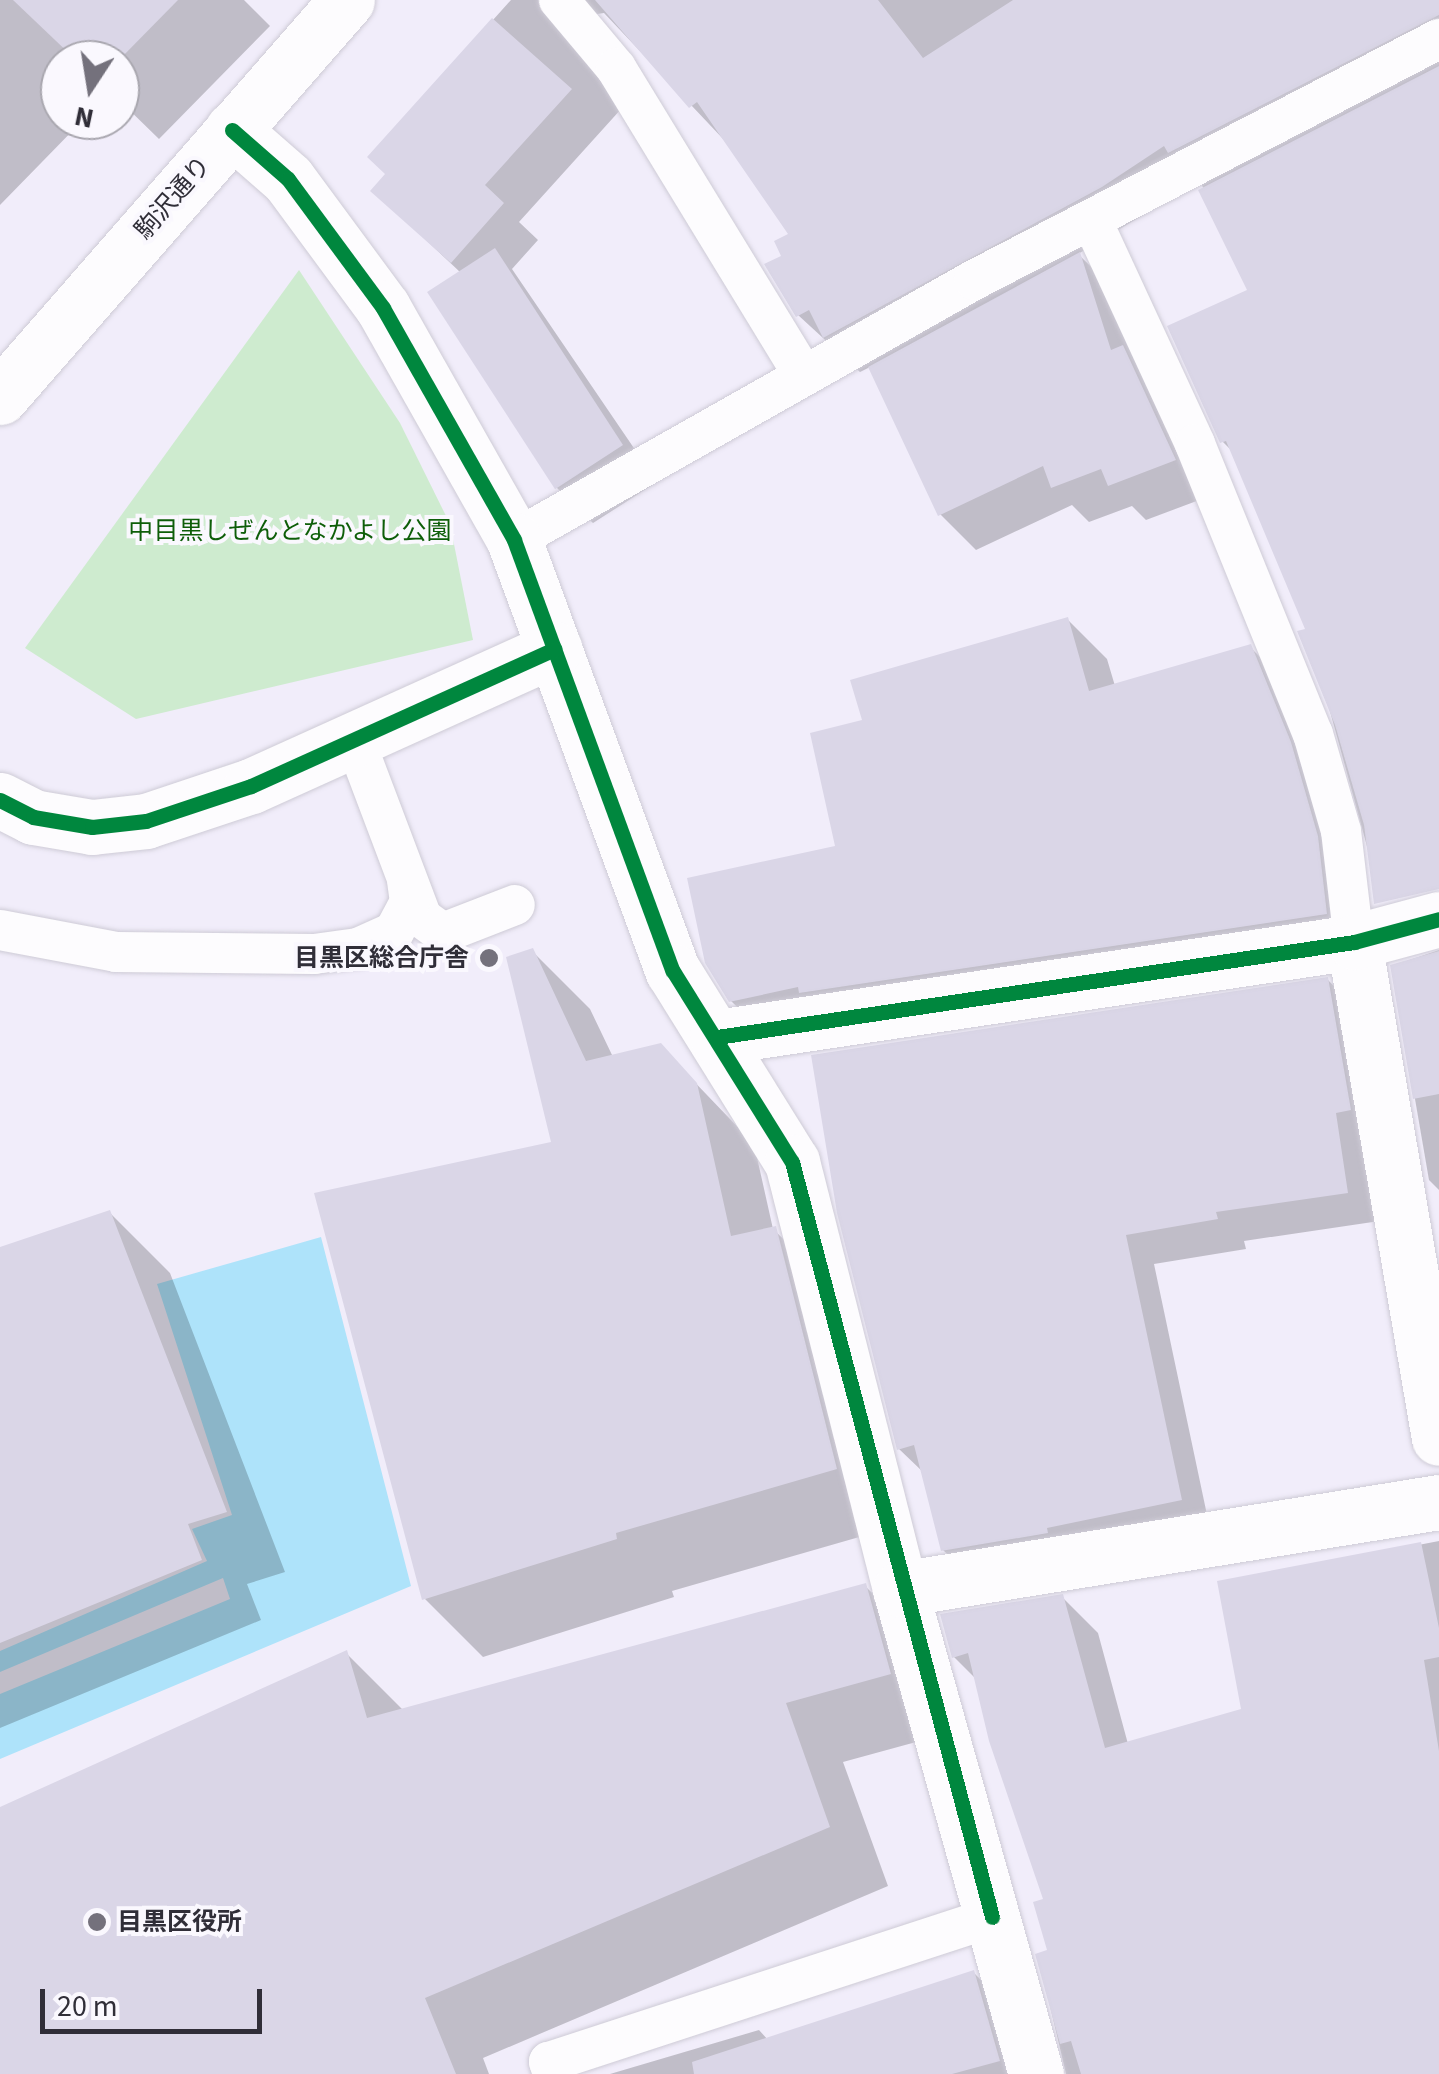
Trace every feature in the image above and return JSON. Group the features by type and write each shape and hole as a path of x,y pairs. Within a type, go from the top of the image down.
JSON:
{"street":[{"name":"駒沢通り","path":"0,397 347,0"},
{"path":"232,130 288,179 383,308 514,540 674,970 792,1162 900,1589 1036,2074"},
{"path":"0,800 34,817 92,827 146,820 251,786 556,649"},
{"path":"717,1037 1354,942 1439,919"},
{"path":"1354,942 1439,1438"},
{"path":"900,1589 1439,1502"}],"lane":[{"path":"559,0 616,68 803,374"},
{"path":"514,540 803,374 1439,39"},
{"path":"1093,223 1195,444 1313,734 1340,831 1354,942"},
{"path":"354,738 422,918 443,933 516,905"},
{"path":"0,930 116,952 314,954 358,948 394,932 410,902 407,881"},
{"path":"553,2074 549,2062 992,1917"}],"green space":[{"name":"中目黒しぜんとなかよし公園","path":"299,270 400,423 450,524 473,640 136,719 25,648"}],"water":[{"path":"321,1237 411,1586 0,1759 0,1694 230,1599 223,1578 0,1672 0,1651 207,1561 192,1529 232,1515 157,1284"}],"building":[{"path":"13,0 178,0 139,40 55,40"},
{"path":"595,0 878,0 923,58 1013,0 1439,0 1439,15 1168,153 1164,146 1102,187 823,338 809,310 796,317 764,264 781,256 774,241 788,234 697,102 689,108"},
{"path":"492,18 572,89 485,185 504,203 451,263 370,191 385,174 367,157"},
{"path":"1439,66 1439,889 1374,904 1364,825 1335,725 1297,631 1305,629 1226,441 1220,443 1167,326 1247,290 1198,190"},
{"path":"495,248 623,445 555,489 427,292"},
{"path":"1080,252 1111,350 1123,345 1176,460 1108,486 1101,469 1051,488 1043,466 938,516 868,367"},
{"path":"1068,617 1089,691 1251,644 1291,742 1318,836 1327,914 799,993 798,987 729,1002 705,963 687,878 835,846 810,733 862,720 850,680"},
{"path":"533,948 586,1061 661,1043 697,1083 731,1236 776,1226 837,1469 616,1533 617,1539 422,1600 314,1193 551,1142 506,957"},
{"path":"1439,951 1439,1094 1413,1099 1390,965"},
{"path":"1328,977 1351,1110 1336,1113 1348,1193 1216,1212 1218,1219 1126,1235 1182,1500 1047,1528 1048,1533 941,1551 914,1445 897,1450 837,1213 811,1055"},
{"path":"110,1210 227,1512 188,1524 202,1560 0,1643 0,1247"},
{"path":"1421,1542 1439,1628 1439,1657 1424,1660 1439,1751 1439,2074 1081,2074 1071,2041 1060,2044 1035,1954 1047,1950 1033,1902 1043,1899 989,1741 968,1653 952,1658 940,1614 1063,1594 1105,1748 1241,1709 1217,1581"},
{"path":"866,1583 891,1674 786,1703 830,1827 425,1998 456,2074 0,2074 0,1807 347,1650 367,1718"},
{"path":"974,1970 1000,2061 952,2074 694,2074 692,2062"}],"cycle path":[{"path":"232,130 288,179 383,308 514,540 673,971 792,1162 992,1917"},
{"path":"0,800 33,817 92,827 146,821 251,786 555,649"},
{"path":"717,1037 1354,942 1439,919"}],"place":[{"name":"目黒区総合庁舎","path":"489,958"},
{"name":"目黒区役所","path":"97,1922"}]}
